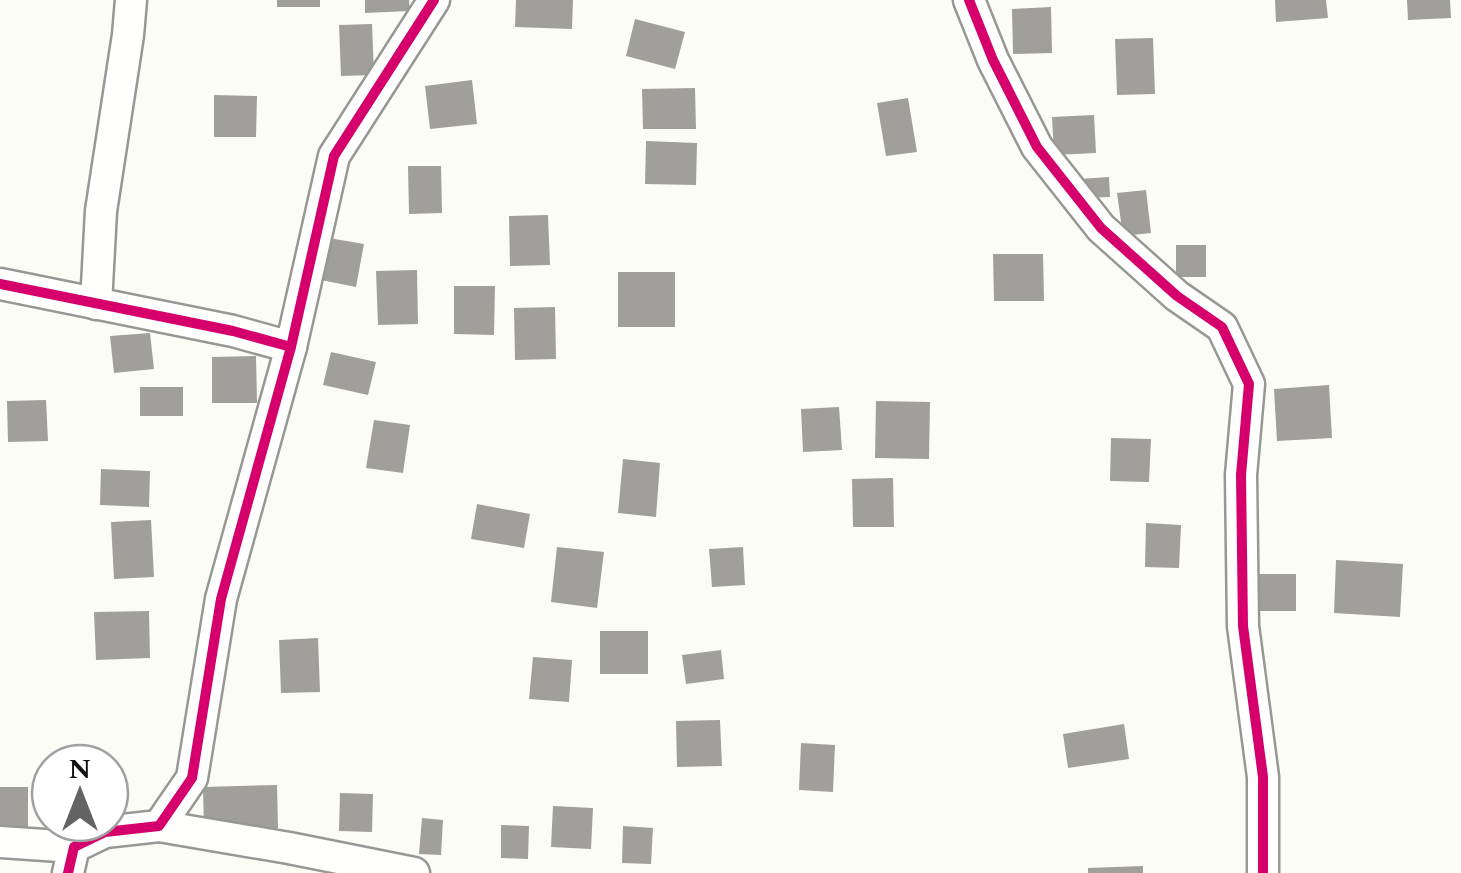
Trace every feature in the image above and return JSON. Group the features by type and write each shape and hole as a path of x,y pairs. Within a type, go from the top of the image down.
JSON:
{"street":[{"path":"96,304 101,211 132,0"},
{"path":"159,826 192,778 221,599 291,347 334,156 434,0"},
{"path":"969,0 1036,147 1101,228 1176,296 1222,327 1249,384 1241,475 1243,626 1263,776 1263,873"},
{"path":"0,284 233,331 291,347"},
{"path":"0,842 71,860 105,832 159,826 414,873"}],"building":[{"path":"277,0 320,0 320,7 277,7"},
{"path":"365,0 409,0 410,11 365,13"},
{"path":"516,0 573,0 572,29 515,27"},
{"path":"1275,0 1326,0 1328,18 1276,22"},
{"path":"1407,0 1450,0 1451,18 1408,20"},
{"path":"1051,7 1052,53 1013,54 1012,9"},
{"path":"635,19 685,32 675,69 626,56"},
{"path":"372,24 374,75 341,76 339,25"},
{"path":"1153,38 1155,94 1117,95 1115,39"},
{"path":"472,80 477,124 430,129 425,86"},
{"path":"695,88 696,129 643,129 642,89"},
{"path":"214,95 257,96 256,137 214,137"},
{"path":"908,98 917,152 886,156 877,103"},
{"path":"1094,115 1096,153 1054,155 1052,117"},
{"path":"646,141 697,143 696,185 645,184"},
{"path":"408,166 441,166 442,213 409,214"},
{"path":"1109,177 1110,197 1081,198 1080,179"},
{"path":"1146,190 1151,233 1123,236 1117,193"},
{"path":"548,215 550,265 510,266 509,216"},
{"path":"329,238 364,244 356,287 321,280"},
{"path":"1176,245 1206,245 1206,277 1176,277"},
{"path":"993,254 1043,254 1044,301 994,301"},
{"path":"417,270 418,324 378,325 376,271"},
{"path":"618,272 675,272 675,327 618,327"},
{"path":"454,286 495,286 494,335 454,334"},
{"path":"555,307 556,359 515,360 514,308"},
{"path":"150,333 154,369 114,373 110,336"},
{"path":"331,352 376,362 368,395 323,385"},
{"path":"256,356 257,403 212,403 212,357"},
{"path":"1329,385 1332,438 1277,441 1274,389"},
{"path":"140,387 183,387 183,416 140,416"},
{"path":"46,400 48,441 8,442 7,401"},
{"path":"876,401 930,402 929,459 875,458"},
{"path":"839,407 842,450 803,452 801,409"},
{"path":"374,420 410,425 403,473 366,468"},
{"path":"1111,438 1151,439 1149,482 1110,481"},
{"path":"623,459 660,463 656,517 618,513"},
{"path":"101,469 150,471 149,507 100,505"},
{"path":"893,478 894,527 853,527 852,479"},
{"path":"477,504 530,514 524,548 471,539"},
{"path":"151,520 154,577 114,579 111,522"},
{"path":"1146,523 1181,525 1179,568 1145,567"},
{"path":"557,547 604,552 597,608 551,602"},
{"path":"743,547 745,585 712,587 709,549"},
{"path":"1336,560 1403,564 1400,617 1334,613"},
{"path":"1257,574 1296,574 1296,611 1257,611"},
{"path":"149,611 150,658 96,660 94,612"},
{"path":"600,631 648,631 648,674 600,674"},
{"path":"318,638 320,692 281,693 279,640"},
{"path":"721,650 724,679 686,684 682,655"},
{"path":"533,657 572,660 569,702 529,699"},
{"path":"720,720 722,766 677,767 676,721"},
{"path":"1124,724 1129,759 1068,768 1063,734"},
{"path":"801,743 835,745 833,792 799,790"},
{"path":"277,785 278,828 204,830 203,787"},
{"path":"0,787 28,787 28,834 0,834"},
{"path":"340,793 373,794 372,832 339,831"},
{"path":"553,806 593,808 591,849 551,847"},
{"path":"422,818 443,820 441,855 419,854"},
{"path":"501,825 529,826 528,859 501,858"},
{"path":"623,826 653,828 651,864 622,863"},
{"path":"1143,866 1143,873 1088,873 1088,868"}],"cycle path":[{"path":"0,284 233,331 291,347 334,156 434,0"},
{"path":"969,0 993,60 1037,147 1101,228 1177,296 1222,327 1249,384 1241,475 1243,626 1263,777 1263,873"},
{"path":"68,873 74,847 105,832 159,826 192,778 221,599 291,347"}]}
